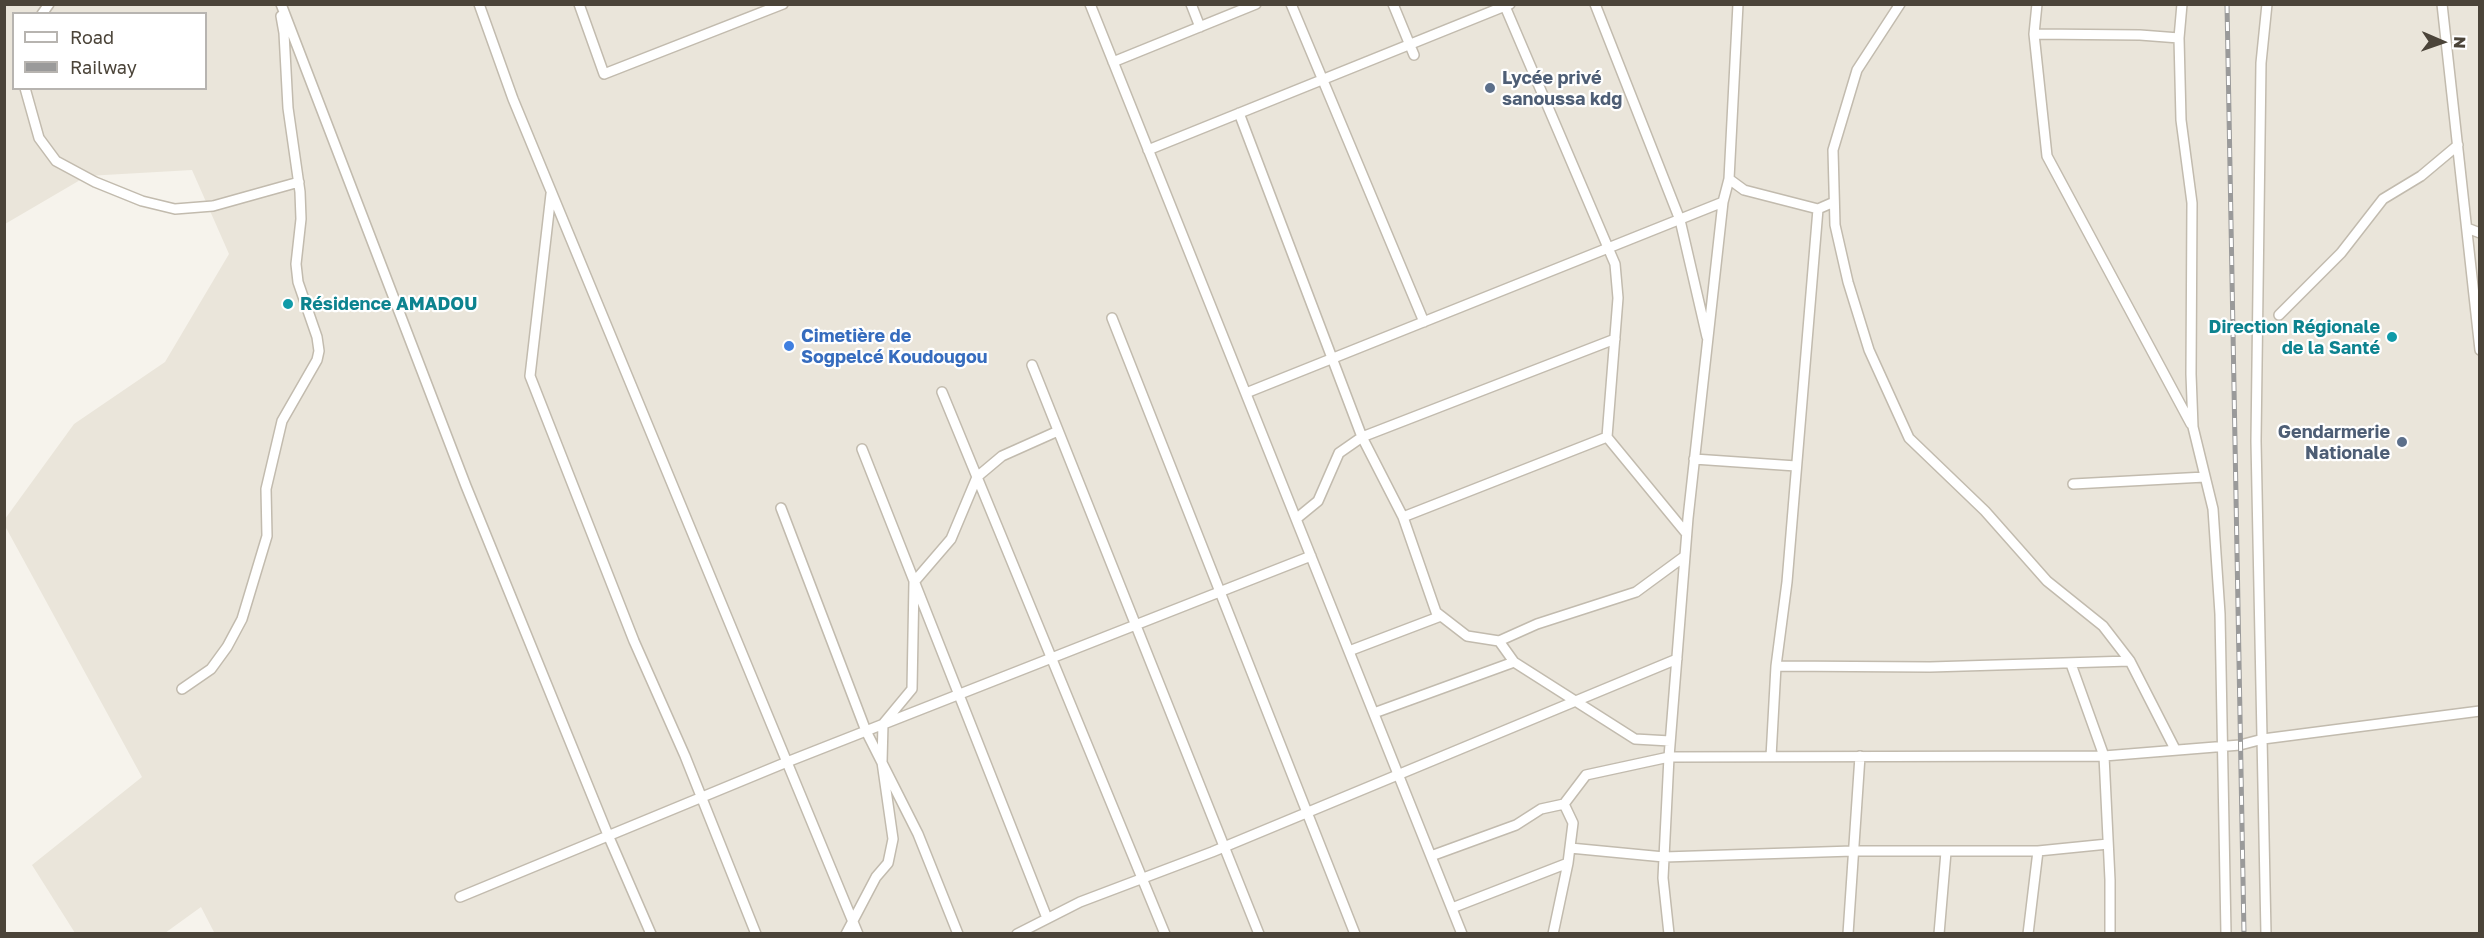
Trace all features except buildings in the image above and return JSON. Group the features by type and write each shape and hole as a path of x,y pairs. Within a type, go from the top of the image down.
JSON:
{"street":[{"path":"182,689 211,669 227,647 242,619 267,536 266,489 282,421 317,360 319,351 317,337 298,282 296,264 301,219 299,182 288,108 280,4"},
{"path":"280,4 466,486 608,835 651,933"},
{"path":"479,4 513,99 858,933"},
{"path":"579,4 604,74 783,4"},
{"path":"1090,4 1452,908 1459,933"},
{"path":"1191,4 1200,27"},
{"path":"1113,62 1256,4"},
{"path":"1291,4 1424,322"},
{"path":"1393,4 1414,55"},
{"path":"1595,4 1680,220 1709,344"},
{"path":"1669,933 1663,878 1670,741 1686,533 1709,344 1723,202 1729,179 1738,4"},
{"path":"1900,4 1857,70 1833,150 1835,225 1848,282 1866,339 1909,438 1985,511 2047,581 2103,626 2130,661 2175,749"},
{"path":"2037,4 2034,34 2048,156 2129,312 2193,427"},
{"path":"2182,4 2181,120 2193,203 2191,374 2193,427 2213,508 2220,614 2226,933"},
{"path":"2266,933 2257,417 2260,63 2267,4"},
{"path":"2442,4 2480,350"},
{"path":"1148,150 1506,5 1614,264 1618,298 1608,437 1686,533"},
{"path":"2034,34 2140,35 2180,38"},
{"path":"26,90 39,138 56,162 94,182 142,201 175,209 213,206 299,182"},
{"path":"1239,113 1362,437 1403,517 1436,612 1467,636 1499,641 1536,624 1636,592 1685,556"},
{"path":"2279,315 2341,253 2383,199 2421,176 2458,145"},
{"path":"1729,179 1744,190 1818,209 1834,202"},
{"path":"551,191 530,376 634,641 756,933"},
{"path":"1246,393 1723,202"},
{"path":"1771,757 1776,666 1787,582 1818,209"},
{"path":"2467,228 2480,233"},
{"path":"1112,318 1355,933"},
{"path":"1296,519 1317,501 1339,453 1362,437 1615,339"},
{"path":"1032,365 1257,933"},
{"path":"942,392 1165,933"},
{"path":"846,933 876,877 888,863 893,839 882,762 883,724 912,689 914,582 951,538 977,477 1002,456 1058,431"},
{"path":"1403,517 1608,437"},
{"path":"862,449 1047,918"},
{"path":"1694,459 1796,466"},
{"path":"2073,484 2205,477"},
{"path":"781,508 866,731 918,834 958,933"},
{"path":"460,897 787,762 1311,556"},
{"path":"1349,651 1441,616"},
{"path":"1499,641 1514,662 1635,739 1670,741"},
{"path":"1017,933 1080,902 1224,846 1677,659"},
{"path":"1776,666 1930,667 2130,661"},
{"path":"1374,713 1514,662"},
{"path":"2071,664 2104,756 2110,933"},
{"path":"1431,856 1516,825 1541,808 1564,804 1586,775 1669,757 2104,756 2240,745 2262,739 2480,711"},
{"path":"1848,933 1860,756"},
{"path":"1553,933 1568,863 1573,823 1564,804"},
{"path":"1570,848 1664,857 1853,852 2038,851 2108,844"},
{"path":"2028,933 2038,851"},
{"path":"1939,933 1946,852"},
{"path":"1452,908 1568,863"}],"shaded area":[{"path":"4,5 2479,5 2479,933 215,934 201,907 165,933 75,933 32,865 142,777 5,526 5,519 74,424 165,362 229,254 192,170 87,176 5,224"}],"railway":[{"path":"2227,4 2244,934"}],"place":[{"name":"Lycée privé sanoussa kdg","path":"1490,88"},
{"name":"Résidence AMADOU","path":"288,304"},
{"name":"Direction Régionale de la Santé","path":"2392,337"},
{"name":"Cimetière de Sogpelcé Koudougou","path":"789,346"},
{"name":"Gendarmerie Nationale","path":"2402,442"}]}
